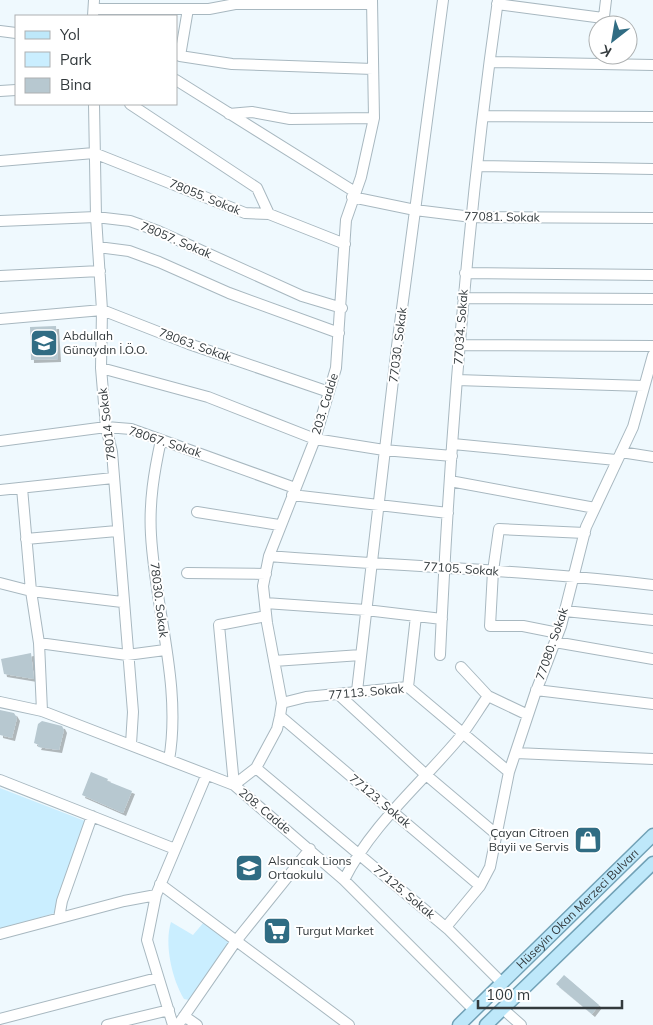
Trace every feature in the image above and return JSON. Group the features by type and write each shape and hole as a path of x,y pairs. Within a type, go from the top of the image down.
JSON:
{"main road":[{"name":"Hüseyin Okan Merzeci Bulvarı","path":"459,1025 653,835"},
{"name":"Hüseyin Okan Merzeci Bulvarı","path":"486,1025 652,865"}],"street":[{"name":"77030. Sokak","path":"357,692 384,450 443,0"},
{"path":"604,15 606,0"},
{"path":"94,8 208,9 235,4 372,2"},
{"name":"203. Cadde","path":"234,785 256,768 276,729 280,716 282,702 266,616 263,586 269,556 315,439 336,368 342,308 346,220 353,195 361,177 374,118 372,2"},
{"path":"498,2 588,18"},
{"name":"77034. Sokak","path":"440,655 452,444 465,273 498,2"},
{"path":"188,9 180,56 232,64 373,69"},
{"path":"0,31 15,33"},
{"path":"491,62 588,60"},
{"path":"638,64 653,65"},
{"path":"178,81 353,195"},
{"path":"0,91 15,90"},
{"name":"78014 Sokak","path":"94,105 96,217 102,310 101,368 106,427 112,452 122,602 133,712 131,744"},
{"path":"132,105 257,188 269,214"},
{"path":"229,114 252,112 290,119 374,118"},
{"path":"484,116 653,117"},
{"path":"0,161 94,153"},
{"name":"78055. Sokak","path":"94,153 245,213 269,214 345,244"},
{"path":"478,166 653,169"},
{"name":"77081. Sokak","path":"353,195 415,210 472,218 653,218"},
{"name":"78057. Sokak","path":"0,221 96,217 130,221 158,231 302,296 342,308"},
{"path":"98,247 129,251 229,293 339,333"},
{"path":"0,276 100,271"},
{"path":"465,273 653,275"},
{"path":"463,298 653,299"},
{"name":"78063. Sokak","path":"0,319 102,310 189,344 329,392"},
{"path":"460,345 653,346"},
{"name":"77080. Sokak","path":"446,927 480,886 490,867 509,772 565,610 585,533 633,427 653,355"},
{"path":"101,368 208,397 315,439 384,450 452,456"},
{"path":"457,380 644,386"},
{"name":"78067. Sokak","path":"0,440 106,427 131,429 293,491 448,514"},
{"name":"78030. Sokak","path":"161,440 152,480 151,536 165,650 172,741 169,760"},
{"path":"452,444 653,457"},
{"path":"0,490 113,478"},
{"path":"450,482 595,508"},
{"path":"22,488 31,591 39,643 42,711"},
{"path":"198,512 280,525"},
{"path":"585,533 499,529 493,571 490,626 523,626 556,638 653,659"},
{"path":"26,539 117,531"},
{"name":"77105. Sokak","path":"269,556 371,564 574,575 653,585"},
{"path":"187,573 266,574"},
{"path":"0,583 31,591 122,602"},
{"path":"265,603 366,610 442,619"},
{"path":"565,610 653,620"},
{"path":"234,785 219,625 266,616"},
{"path":"408,687 416,616"},
{"path":"39,643 127,655 165,650"},
{"path":"274,660 361,655"},
{"path":"462,667 488,696 528,715"},
{"name":"77113. Sokak","path":"282,702 408,687 509,772"},
{"path":"536,690 653,704"},
{"path":"338,694 426,774 496,834"},
{"path":"344,880 357,853 391,811 463,732 488,696"},
{"name":"208. Cadde","path":"0,702 42,711 131,744 206,776 234,785 344,880 474,1010"},
{"name":"77123. Sokak","path":"280,716 480,886"},
{"path":"516,752 653,759"},
{"name":"77125. Sokak","path":"256,768 446,927 502,983"},
{"path":"173,1025 157,978 147,940 156,895 206,776"},
{"path":"0,780 175,849"},
{"path":"60,918 62,901 92,816"},
{"path":"178,1025 236,941 310,849"},
{"path":"160,884 348,1025"},
{"path":"0,934 156,895"},
{"path":"0,1019 157,978"},
{"path":"107,1025 169,1010"},
{"path":"503,1010 521,1025"},
{"path":"184,1016 197,1025"}],"green space":[{"path":"0,788 85,821 55,913 0,929"},
{"path":"171,922 193,935 204,922 232,942 189,1000 184,999 180,991 170,961 168,941"}],"building":[{"name":"Abdullah Günaydın İ.Ö.O.","path":"56,326 58,359 31,360 30,327"},
{"path":"31,653 34,679 4,674 1,659"},
{"path":"0,710 14,713 17,718 12,738 0,735"},
{"path":"42,721 62,726 64,730 59,750 38,747 39,745 34,743 38,724"},
{"path":"91,772 132,791 123,813 82,795"},
{"path":"564,975 599,1005 592,1014 556,984"}],"place":[{"name":"Abdullah Günaydın İ.Ö.O.","path":"44,343"},
{"name":"Çayan Citroen Bayii ve Servis","path":"588,840"},
{"name":"Alsancak Lions Ortaokulu","path":"249,868"},
{"name":"Turgut Market","path":"277,931"}]}
